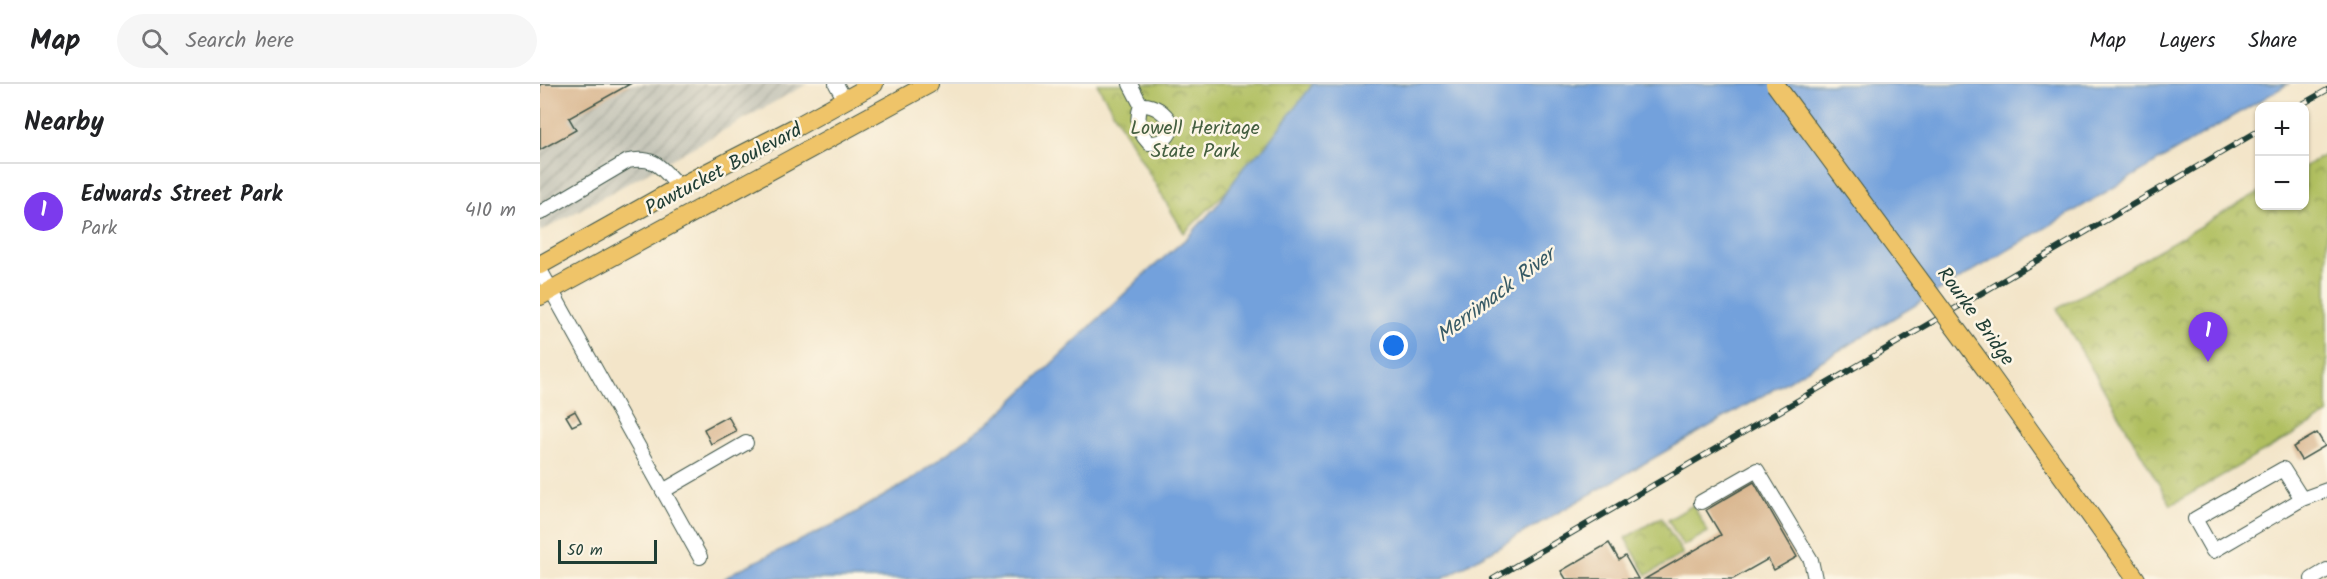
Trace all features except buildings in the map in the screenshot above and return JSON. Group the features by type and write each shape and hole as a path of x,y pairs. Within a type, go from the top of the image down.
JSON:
{"main road":[{"name":"Pawtucket Boulevard","path":"540,265 680,187 841,92 874,84"},
{"name":"Pawtucket Boulevard","path":"545,293 929,84"},
{"name":"Rourke Bridge","path":"1775,84 1987,371 2136,579"}],"street":[{"path":"1130,84 1141,105"},
{"path":"540,213 628,161 641,158 651,160 680,187"},
{"path":"540,270 545,293 663,491 699,557"},
{"path":"663,491 746,443"},
{"path":"1701,502 1757,470 1810,560 1815,579"},
{"path":"2302,500 2283,470 2195,519 2213,552 2302,500 2327,490"},
{"path":"2312,579 2327,570"}],"shaded area":[{"path":"540,84 807,84 540,232"}],"green space":[{"name":"Lowell Heritage State Park","path":"1097,84 1334,84 1184,233"},
{"path":"2327,154 2327,415 2171,505 2057,309 2255,194 2255,210 2309,210 2309,164"},
{"path":"1693,505 1708,532 1683,546 1668,520"},
{"path":"1661,517 1683,554 1647,575 1625,538"}],"water":[{"name":"Merrimack River","path":"1313,84 2288,84 1764,395 1442,579 724,579 736,571 841,521 908,482 995,418 1145,274 1188,237 1219,203 1245,165 1263,149"}],"railway":[{"path":"2306,102 2327,90"},
{"path":"1493,579 2255,133"}],"place":[{"name":"Edwards Street Park","path":"2208,362"}]}
